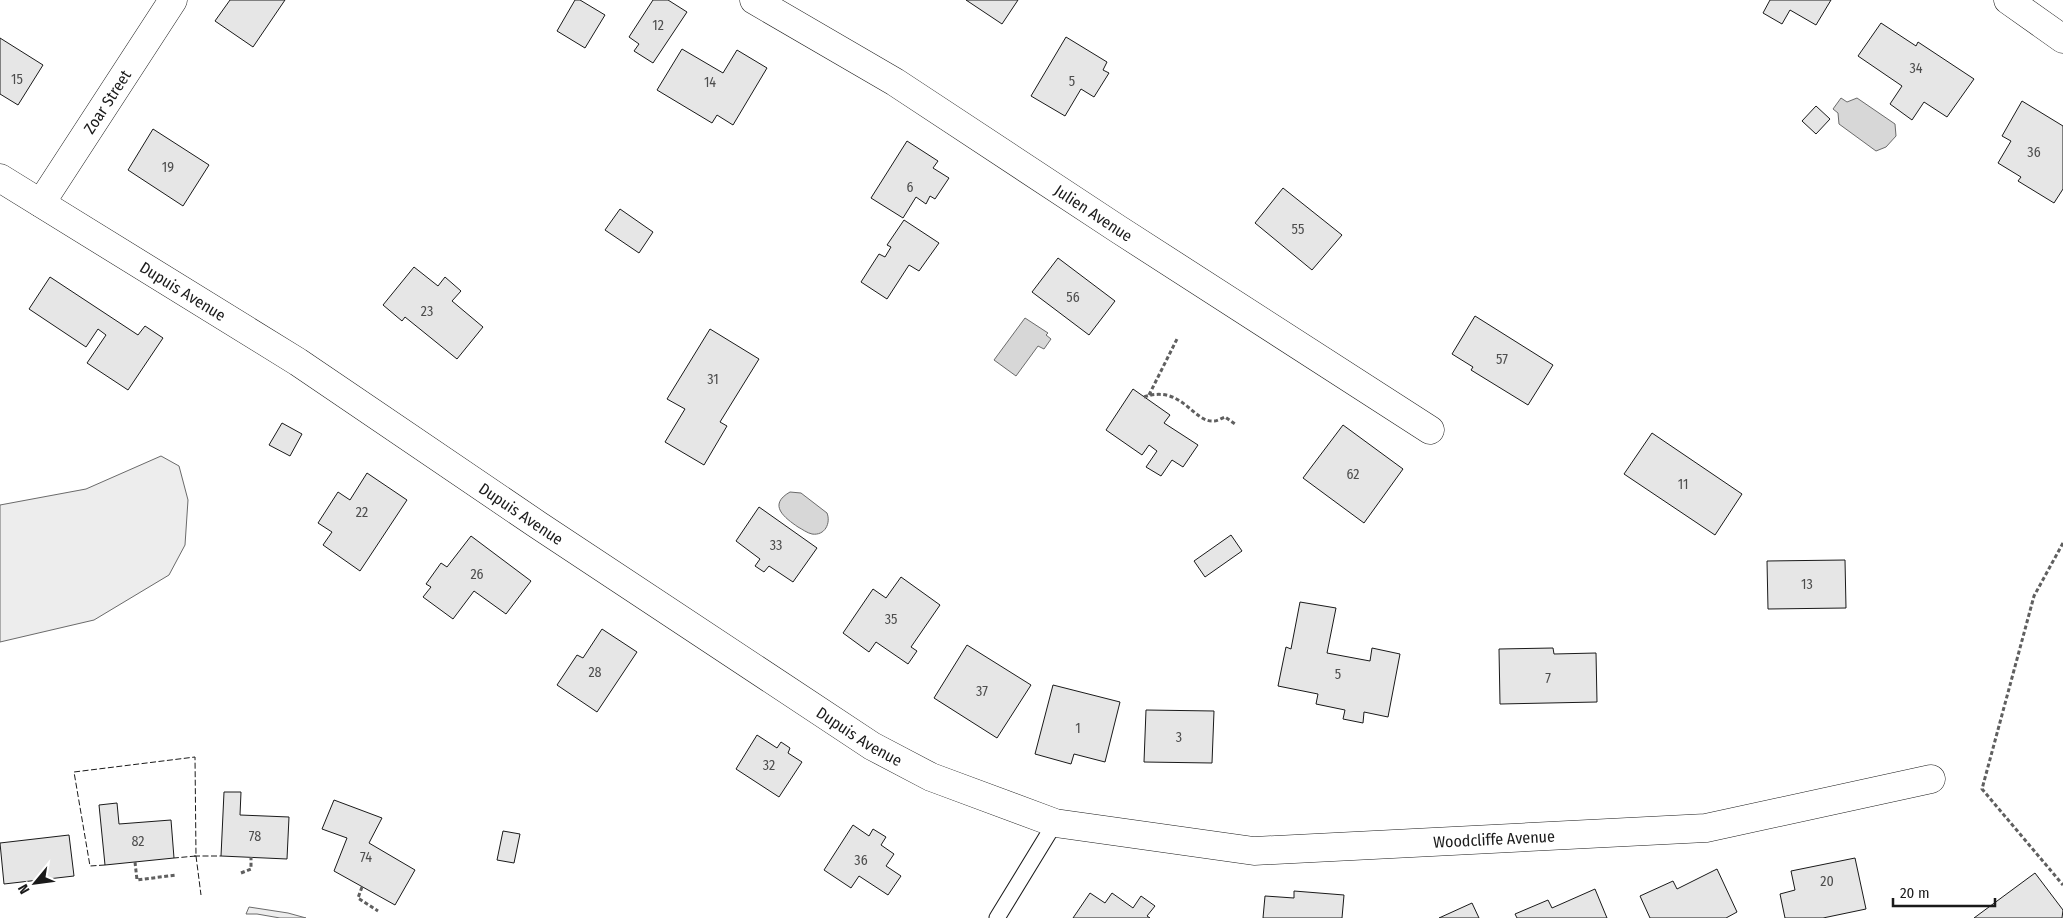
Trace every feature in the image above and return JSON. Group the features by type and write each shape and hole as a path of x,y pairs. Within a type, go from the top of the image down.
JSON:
{"street":[{"name":"Zoar Street","path":"40,203 173,0"},
{"name":"Julien Avenue","path":"754,0 894,82 1106,222 1430,430"},
{"path":"2008,0 2063,39"},
{"name":"Dupuis Avenue","path":"0,178 298,362 538,525 872,746 931,777 1054,823"},
{"name":"Woodcliffe Avenue","path":"1054,823 1254,851 1706,828 1931,779"}],"lane":[{"path":"998,918 1054,823"}],"path":[{"path":"1148,396 1178,337"},
{"path":"1144,397 1157,393 1164,395 1181,401 1200,417 1213,421 1225,417 1235,424"},
{"path":"2063,543 2034,596 1982,789 2063,885"},
{"path":"241,873 251,869 251,857"},
{"path":"135,862 137,880 176,875"},
{"path":"362,887 358,898 378,911"}],"shaded area":[{"path":"1841,98 1847,102 1857,98 1895,124 1896,136 1886,147 1876,151 1839,124 1838,113 1833,109"},
{"path":"1025,318 1048,333 1046,335 1051,339 1044,349 1038,346 1016,376 994,360"},
{"path":"161,456 179,466 188,500 185,545 169,575 94,620 0,642 0,505 86,489"},
{"path":"790,492 801,493 827,513 828,521 824,531 817,534 810,533 788,520 779,506 783,497"},
{"path":"249,907 306,918 280,918 246,914"}],"building":[{"path":"230,0 285,0 253,47 215,21"},
{"path":"575,0 580,0 605,15 585,48 557,31"},
{"path":"653,0 668,0 687,12 653,63 634,51 639,44 629,37"},
{"path":"966,0 1018,0 1002,24"},
{"path":"1770,0 1831,0 1816,25 1790,10 1782,24 1763,13"},
{"path":"1881,23 1916,46 1918,42 1974,79 1947,117 1924,102 1912,120 1890,104 1902,86 1858,56"},
{"path":"1066,37 1107,62 1103,70 1109,73 1094,97 1081,89 1065,116 1031,96"},
{"path":"0,38 43,65 18,105 0,94"},
{"path":"682,49 723,73 737,50 767,68 733,125 717,115 712,123 657,90"},
{"path":"2022,101 2063,126 2063,189 2054,203 2018,181 2021,177 1998,163 2011,141 2002,136"},
{"path":"1816,106 1830,119 1816,134 1802,121"},
{"path":"153,129 209,165 183,206 128,170"},
{"path":"907,141 938,161 933,168 949,178 935,199 930,196 926,204 916,197 903,218 871,198"},
{"path":"1283,188 1342,235 1312,270 1255,223"},
{"path":"620,209 653,232 639,253 605,230"},
{"path":"904,220 939,243 919,271 909,265 887,299 861,282 879,254 885,257 891,247 887,245"},
{"path":"1058,258 1115,301 1089,335 1032,292"},
{"path":"414,267 438,286 445,277 461,291 452,301 483,327 457,359 405,317 402,321 383,305"},
{"path":"50,277 138,335 145,326 163,338 128,390 87,363 106,335 98,329 86,347 29,309"},
{"path":"1475,316 1553,365 1528,405 1471,370 1473,367 1452,354"},
{"path":"710,329 759,359 720,422 727,426 704,465 665,442 685,409 667,399"},
{"path":"1133,389 1170,415 1164,423 1198,445 1183,467 1172,460 1161,476 1146,467 1157,451 1149,445 1142,455 1106,430"},
{"path":"282,423 302,434 290,456 269,445"},
{"path":"1343,425 1403,469 1364,523 1303,478"},
{"path":"1652,433 1742,494 1715,535 1624,474"},
{"path":"367,473 407,500 360,571 323,545 332,532 318,523 338,492 350,500"},
{"path":"759,507 817,548 793,582 769,566 764,572 755,566 760,559 736,541"},
{"path":"1231,535 1242,551 1205,577 1194,561"},
{"path":"471,536 531,581 506,614 474,591 453,619 423,597 431,587 426,584 441,563 447,567"},
{"path":"1845,560 1846,608 1768,609 1767,561"},
{"path":"901,577 940,605 911,647 917,651 908,664 876,642 869,652 843,633 873,589 886,598"},
{"path":"1300,602 1336,608 1327,653 1370,661 1372,648 1400,654 1388,717 1364,712 1363,723 1343,719 1345,710 1316,704 1318,694 1278,686 1286,647 1291,649"},
{"path":"602,629 637,652 597,712 557,685 577,655 583,658"},
{"path":"967,645 1031,685 997,738 934,698"},
{"path":"1553,648 1554,654 1596,653 1597,702 1500,704 1499,649"},
{"path":"1053,685 1120,702 1105,762 1074,754 1071,764 1035,754"},
{"path":"1146,710 1214,711 1212,763 1144,762"},
{"path":"757,735 777,748 781,742 790,748 788,753 802,762 779,797 736,769"},
{"path":"224,792 241,792 240,815 289,817 287,859 221,856"},
{"path":"334,800 382,818 369,843 415,870 395,905 334,871 347,838 322,829"},
{"path":"117,803 119,824 171,820 174,858 105,865 99,805"},
{"path":"853,825 869,836 873,829 886,837 881,845 894,854 886,866 901,876 888,895 859,876 851,888 824,870"},
{"path":"503,831 520,834 514,863 497,860"},
{"path":"69,835 74,876 4,884 0,843"},
{"path":"1855,858 1866,909 1823,918 1785,918 1780,894 1795,890 1791,871"},
{"path":"1717,869 1737,912 1726,918 1650,918 1640,896 1673,881 1677,889"},
{"path":"2035,873 2063,910 2062,918 1974,918"},
{"path":"1595,889 1607,918 1517,918 1515,914 1548,900 1552,908"},
{"path":"1294,891 1344,895 1342,918 1263,918 1265,896 1294,898"},
{"path":"1090,893 1105,903 1112,893 1133,908 1141,896 1155,906 1147,916 1150,918 1073,918"},
{"path":"1472,903 1479,918 1439,918"}],"fence":[{"path":"105,865 90,866 74,772 195,757 196,856 174,858"},
{"path":"194,856 221,856"},
{"path":"196,856 201,895"}]}
